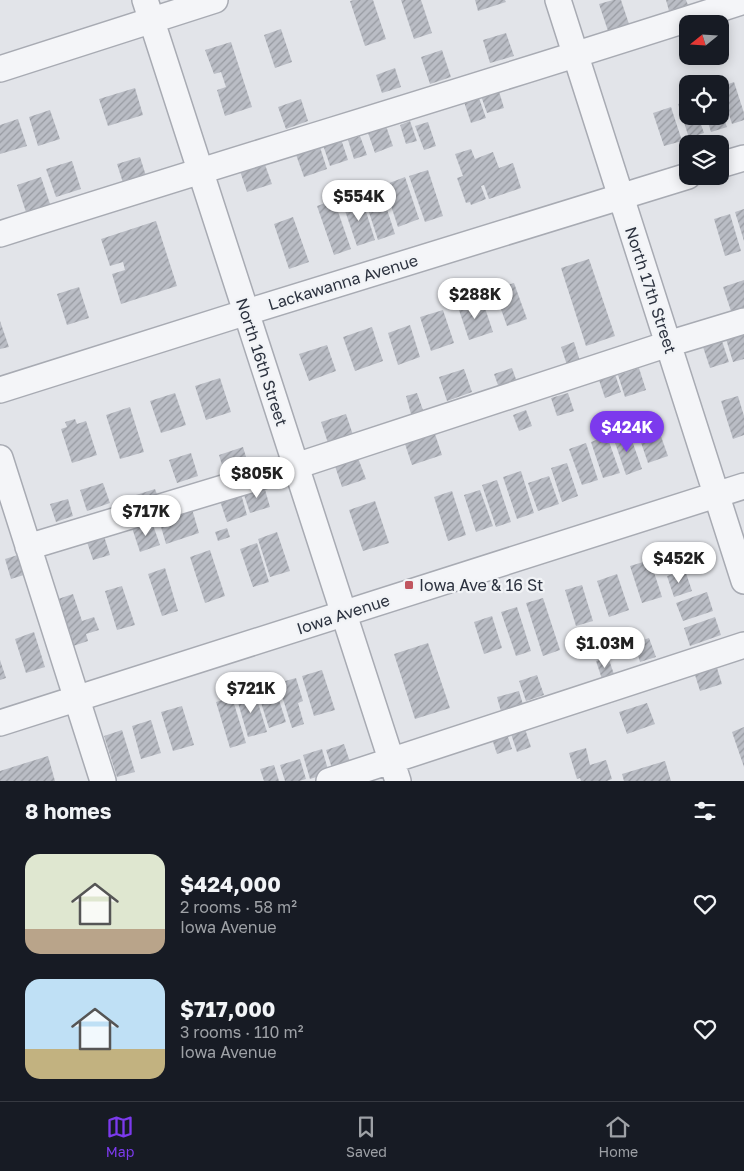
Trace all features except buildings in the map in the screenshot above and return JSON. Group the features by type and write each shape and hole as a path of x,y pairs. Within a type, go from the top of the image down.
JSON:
{"street":[{"path":"0,69 148,10 215,0"},
{"name":"North 17th Street","path":"558,0 744,581"},
{"path":"0,234 744,1"},
{"name":"North 16th Street","path":"148,10 395,771"},
{"path":"729,162 744,158"},
{"name":"Lackawanna Avenue","path":"0,390 679,179"},
{"path":"28,547 296,466 668,344 744,321"},
{"path":"0,458 102,781"},
{"name":"Iowa Avenue","path":"0,723 744,486"},
{"path":"329,781 395,771 744,645"}],"place":[{"name":"Iowa Ave & 16 St","path":"409,585"}]}
